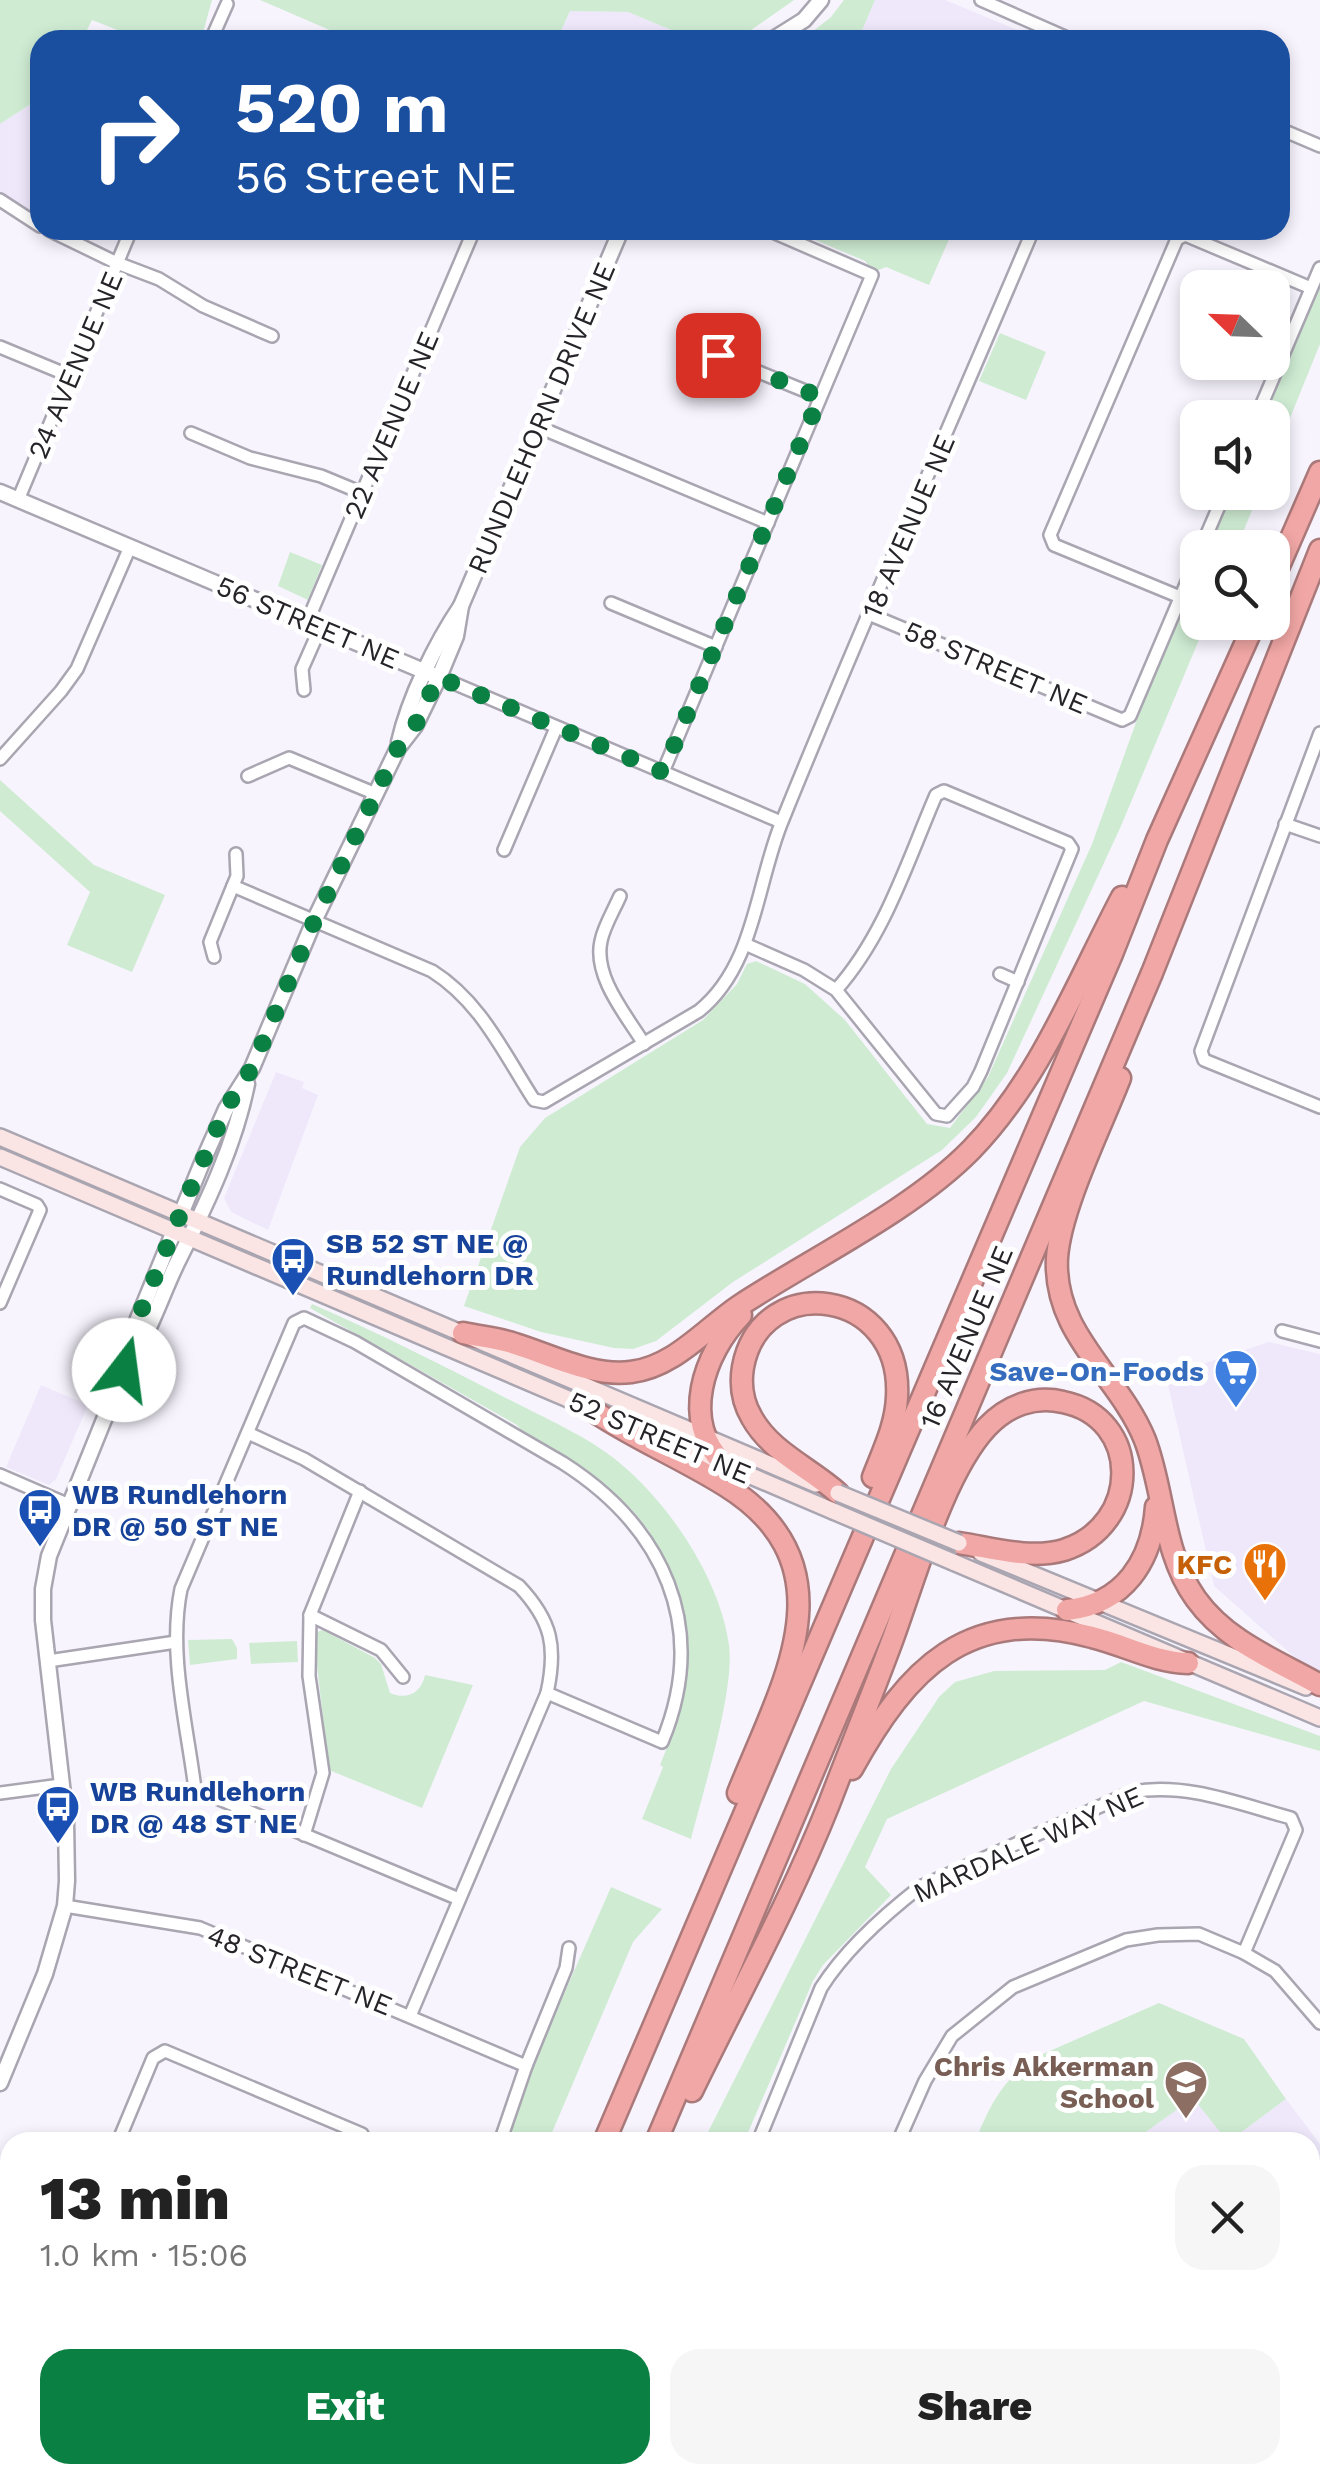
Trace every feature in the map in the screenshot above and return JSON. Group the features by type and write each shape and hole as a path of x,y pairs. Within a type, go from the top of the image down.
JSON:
{"highway":[{"path":"1290,541 1320,472"},
{"name":"16 AVENUE NE","path":"660,2132 1184,893 1320,550"},
{"name":"16 AVENUE NE","path":"608,2132 1112,954 1157,840 1246,640"},
{"path":"462,1334 510,1342 599,1371 630,1373 667,1360 737,1307 914,1196 956,1164 993,1125 1038,1060 1142,860 1157,840"},
{"path":"1184,893 1174,943 1067,1214 1057,1257 1059,1286 1065,1312 1085,1350 1138,1425 1175,1560 1196,1600 1233,1636 1320,1689"},
{"path":"723,1464 711,1451 700,1405 707,1369 729,1328 767,1289"},
{"path":"784,1720 892,1428 897,1398 893,1358 881,1332 836,1304 799,1305 766,1325 750,1346 742,1373 744,1400 764,1434 836,1502"},
{"path":"672,2132 829,1804 943,1507 970,1450 988,1426 1020,1403 1059,1401 1096,1418 1119,1453 1122,1478 1116,1508 1097,1532 1071,1547 1046,1553 956,1552"},
{"path":"586,1406 754,1506 784,1542 801,1600 796,1636 780,1688 639,2041 630,2079"},
{"path":"1068,1610 1101,1602 1120,1590 1145,1553 1154,1525 1156,1480"},
{"path":"829,1804 904,1687 942,1655 974,1639 1005,1631 1043,1628 1095,1638 1166,1662 1188,1662"}],"main road":[{"name":"52 STREET NE","path":"0,1137 706,1437 836,1502 956,1552 1101,1602 1320,1689"},
{"name":"52 STREET NE","path":"0,1157 723,1464 836,1502"},
{"name":"52 STREET NE","path":"956,1552 1068,1610 1320,1718"}],"street":[{"path":"788,30 804,20 822,0"},
{"path":"983,0 1050,30"},
{"path":"216,30 227,4"},
{"path":"1290,132 1320,146"},
{"path":"0,200 30,220"},
{"path":"70,240 159,279 204,306 272,336"},
{"name":"24 AVENUE NE","path":"18,500 127,240"},
{"name":"22 AVENUE NE","path":"304,690 302,669 314,623 362,493 470,240"},
{"name":"RUNDLEHORN DRIVE NE","path":"0,2082 45,1974 65,1906 68,1848 43,1588 48,1556 124,1370 143,1342 190,1238 240,1116 248,1078 314,922 398,748 404,720 432,674 444,631 461,606 617,240"},
{"path":"663,772 872,275 791,240"},
{"name":"18 AVENUE NE","path":"314,922 432,971 456,986 472,1002 534,1100 544,1102 716,997 730,980 745,944 781,822 1030,240"},
{"path":"1177,240 1050,534 1054,545 1180,597"},
{"path":"1199,240 1312,288"},
{"path":"1264,400 1320,268"},
{"path":"0,347 70,376"},
{"path":"718,355 820,397"},
{"path":"536,426 768,523"},
{"path":"191,433 250,458 322,476 362,493"},
{"name":"56 STREET NE","path":"0,492 781,822"},
{"path":"0,760 61,691 76,668 130,547"},
{"name":"58 STREET NE","path":"871,614 1122,720 1130,716 1180,597"},
{"path":"611,603 716,647"},
{"path":"504,850 556,728"},
{"path":"1320,733 1201,1051 1204,1060 1320,1108"},
{"path":"248,776 289,758 376,794"},
{"path":"745,944 804,970 836,990 936,1114 948,1116 973,1087 1072,849 944,791 936,795 876,937 858,966 836,990"},
{"path":"1285,824 1320,836"},
{"path":"214,957 210,942 238,876 236,854"},
{"path":"233,886 314,922"},
{"path":"620,896 601,941 600,962 611,989 644,1044"},
{"path":"1000,974 1018,982"},
{"name":"RUNDLEHORN DRIVE NE","path":"124,1370 130,1338 172,1231 226,1108 248,1078"},
{"path":"0,1189 37,1205 40,1210 0,1303"},
{"path":"459,1899 196,1790 176,1642 181,1589 294,1323 304,1318 355,1342 593,1482 627,1514 651,1545 670,1586 682,1672 662,1742 546,1694"},
{"path":"1282,1331 1320,1340"},
{"path":"248,1433 304,1459 519,1586 539,1607 548,1628 554,1662 546,1694 410,2016"},
{"path":"0,1475 67,1504"},
{"path":"304,1834 322,1773 309,1676 310,1614 360,1491"},
{"path":"310,1614 381,1650 402,1677"},
{"path":"48,1661 176,1642"},
{"path":"0,1792 61,1785"},
{"name":"MARDALE WAY NE","path":"762,2132 821,1988 834,1968 901,1902 920,1887 1132,1792 1156,1788 1189,1790 1291,1818 1296,1830 1244,1953"},
{"name":"48 STREET NE","path":"65,1906 200,1928 526,2066"},
{"path":"903,2132 952,2036 1013,1988 1126,1940 1158,1934 1200,1934 1244,1953 1275,1971 1320,2024"},
{"path":"503,2132 566,1968 570,1948"},
{"path":"122,2132 153,2058 164,2051 357,2132"}],"shaded area":[{"path":"875,0 945,0 1017,30 862,30"},
{"path":"570,11 628,12 671,30 561,30"},
{"path":"30,104 30,210 0,191 0,124"},
{"path":"276,1072 304,1082 302,1088 318,1095 268,1230 231,1212 224,1198"},
{"path":"1269,1342 1320,1354 1320,1674 1308,1669 1214,1586 1166,1376"},
{"path":"41,1385 88,1405 56,1479 49,1485 6,1467"},
{"path":"1193,2097 1220,2132 1146,2132"},
{"path":"1286,2099 1311,2132 1241,2132"}],"green space":[{"path":"0,0 212,0 204,30 118,30 92,20 87,30 30,30 30,104 0,124"},
{"path":"260,0 794,0 751,30 671,30 628,12 570,11 561,30 330,30"},
{"path":"844,0 875,0 862,30 815,30"},
{"path":"816,240 949,240 929,285 886,267 874,272 865,261"},
{"path":"1320,287 1320,344 1290,418 1290,400 1272,400 1281,380 1290,380 1290,358"},
{"path":"1000,333 1046,352 1026,400 979,381"},
{"path":"1225,510 1252,510 1244,530 1216,530"},
{"path":"290,552 322,565 308,600 278,586"},
{"path":"1180,614 1180,640 1199,640 1121,826 1007,1073 976,1117 942,1150 733,1282 656,1341 633,1349 541,1332 464,1306 520,1147 545,1118 703,1020 737,984 747,964 756,961 805,984 845,1020 927,1124 950,1128 988,1077 1092,844"},
{"path":"0,780 94,865 165,895 132,972 67,945 90,892 0,811"},
{"path":"312,1304 432,1360 592,1443 647,1488 685,1537 714,1591 729,1645 730,1665 717,1741 691,1839 642,1819 676,1725 687,1670 686,1631 679,1596 649,1531 631,1509 584,1468 517,1425 310,1308"},
{"path":"323,1630 375,1658 381,1664 390,1693 412,1694 425,1675 473,1685 422,1808 329,1770 314,1639"},
{"path":"232,1639 237,1659 190,1665 188,1640"},
{"path":"297,1641 298,1662 251,1664 249,1643"},
{"path":"1121,1662 1320,1736 1320,1751 1144,1701 887,1819 865,1867 891,1895 823,1965 813,1981 748,2132 708,2132 891,1769 939,1697 955,1682 994,1671 1105,1670"},
{"path":"611,1887 662,1909 633,1942 552,2132 510,2132 535,2060"},
{"path":"1159,2003 1244,2039 1286,2099 1241,2132 1220,2132 1193,2098 1146,2132 979,2132 998,2094 1036,2057"}],"place":[{"name":"SB 52 ST NE @ Rundlehorn DR","path":"293,1297"},
{"name":"Save-On-Foods","path":"1236,1409"},
{"name":"WB Rundlehorn DR @ 50 ST NE","path":"40,1548"},
{"name":"KFC","path":"1265,1602"},
{"name":"WB Rundlehorn DR @ 48 ST NE","path":"58,1845"},
{"name":"Chris Akkerman School","path":"1186,2120"}],"route":[{"path":"124,1370 130,1338 165,1248 226,1108 248,1078 314,922 398,748 415,726 438,677 663,772 820,397 718,355"}]}
